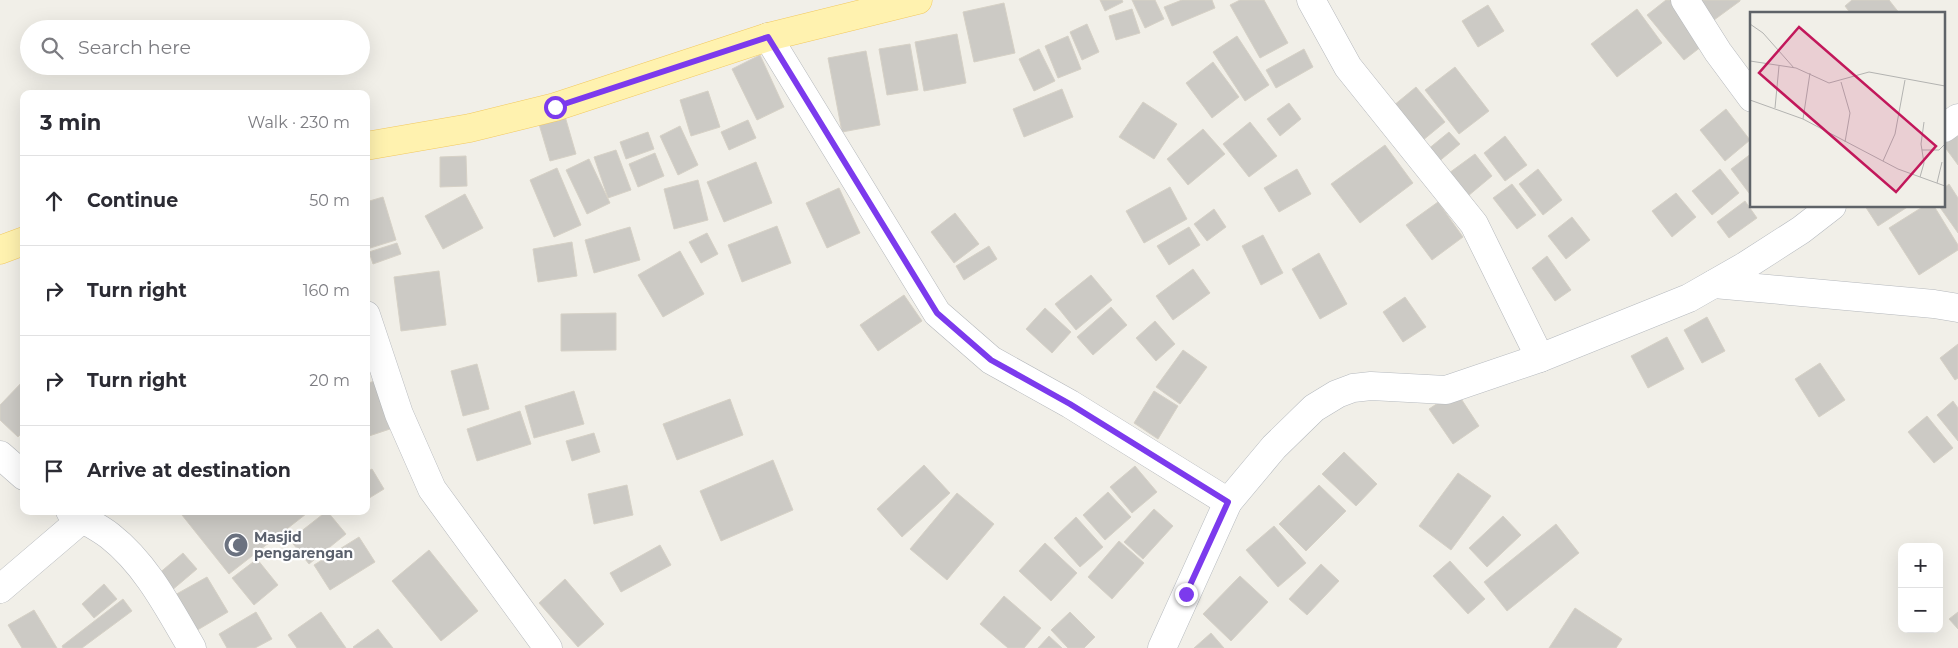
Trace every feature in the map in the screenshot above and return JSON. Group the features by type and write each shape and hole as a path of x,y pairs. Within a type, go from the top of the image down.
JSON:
{"main road":[{"path":"370,145 470,128 555,107 768,37 918,0"},
{"path":"0,250 20,242"}],"street":[{"path":"1311,0 1348,67 1474,224 1540,358"},
{"path":"1685,0 1718,52 1750,95"},
{"path":"768,37 937,313 991,360 1070,404 1228,502"},
{"path":"1946,127 1958,118"},
{"path":"1162,648 1228,502 1274,447 1314,408 1337,394 1354,388 1371,386 1446,390 1540,358 1689,298 1801,230 1829,208"},
{"path":"1714,284 1934,304 1958,308"},
{"path":"370,327 399,414 432,489 548,648"},
{"path":"0,454 20,472"},
{"path":"0,589 76,515 110,536 139,566 155,586 192,648"}],"building":[{"path":"1100,0 1122,0 1123,2 1105,11"},
{"path":"1132,0 1155,0 1164,19 1145,28"},
{"path":"1182,0 1212,0 1215,8 1172,26 1164,7"},
{"path":"1240,0 1264,0 1288,43 1260,58 1230,5"},
{"path":"1666,0 1672,0 1706,43 1684,60 1647,15"},
{"path":"1699,0 1740,0 1740,1 1714,20"},
{"path":"1852,0 1889,0 1898,12 1850,12 1845,6"},
{"path":"1004,3 1015,53 974,62 963,12"},
{"path":"1488,5 1504,31 1478,47 1462,21"},
{"path":"1132,9 1140,33 1116,40 1109,16"},
{"path":"1637,9 1662,43 1617,77 1591,44"},
{"path":"1087,24 1099,52 1082,60 1070,32"},
{"path":"957,34 966,83 924,91 915,42"},
{"path":"1068,36 1081,69 1058,78 1045,46"},
{"path":"1237,36 1269,85 1245,101 1213,52"},
{"path":"910,44 918,90 887,95 879,49"},
{"path":"1039,49 1055,81 1034,91 1019,59"},
{"path":"1304,49 1313,67 1276,88 1266,70"},
{"path":"866,51 880,125 842,132 828,58"},
{"path":"760,55 784,107 757,120 732,69"},
{"path":"1213,62 1239,97 1212,118 1186,83"},
{"path":"1455,67 1489,111 1459,134 1425,90"},
{"path":"1416,87 1445,122 1422,141 1393,106"},
{"path":"1062,89 1073,117 1024,137 1013,109"},
{"path":"708,91 720,127 691,136 680,100"},
{"path":"1143,102 1177,124 1154,159 1119,137"},
{"path":"1289,103 1301,119 1280,136 1267,119"},
{"path":"562,106 576,154 550,161 536,114"},
{"path":"1726,109 1750,140 1725,161 1700,130"},
{"path":"748,120 756,138 729,150 721,132"},
{"path":"1250,122 1277,156 1249,177 1223,144"},
{"path":"680,126 698,165 678,175 660,136"},
{"path":"1203,129 1225,154 1188,185 1167,159"},
{"path":"648,132 654,149 626,159 620,142"},
{"path":"1449,132 1460,144 1437,163 1427,150"},
{"path":"1958,132 1958,165 1946,149 1946,141"},
{"path":"1505,136 1527,165 1505,181 1484,153"},
{"path":"1385,145 1413,183 1360,223 1331,184"},
{"path":"616,150 631,190 608,198 594,157"},
{"path":"655,153 664,176 638,187 629,164"},
{"path":"1475,154 1492,176 1468,196 1449,173"},
{"path":"1750,155 1750,194 1731,169"},
{"path":"466,156 467,186 440,187 440,157"},
{"path":"589,159 610,203 587,214 566,170"},
{"path":"756,162 772,203 724,222 707,182"},
{"path":"557,168 581,225 554,237 530,180"},
{"path":"1297,169 1311,194 1279,212 1264,188"},
{"path":"1538,169 1562,200 1543,215 1519,184"},
{"path":"1720,169 1739,193 1712,215 1692,191"},
{"path":"698,180 708,220 674,229 664,189"},
{"path":"1512,184 1536,215 1517,229 1493,198"},
{"path":"1949,184 1958,198 1958,233 1940,208 1946,208 1946,186"},
{"path":"1170,187 1187,219 1144,243 1126,211"},
{"path":"839,188 860,233 827,248 806,203"},
{"path":"1676,193 1696,217 1672,237 1652,211"},
{"path":"465,194 483,228 443,249 425,216"},
{"path":"383,197 396,240 370,248 370,201"},
{"path":"1745,201 1757,218 1729,238 1717,222"},
{"path":"1438,202 1463,237 1432,260 1406,225"},
{"path":"1866,208 1906,208 1878,226"},
{"path":"1921,208 1935,208 1958,245 1958,250 1919,275 1889,228"},
{"path":"1214,209 1226,227 1207,241 1194,224"},
{"path":"955,213 979,244 954,263 931,232"},
{"path":"1572,217 1590,240 1566,259 1548,236"},
{"path":"777,226 791,263 742,282 728,245"},
{"path":"630,227 640,260 594,273 585,240"},
{"path":"1189,227 1200,245 1169,265 1157,246"},
{"path":"707,233 718,254 701,263 689,242"},
{"path":"1263,235 1283,273 1261,285 1242,246"},
{"path":"572,242 577,276 538,282 533,249"},
{"path":"397,243 401,254 373,264 370,252"},
{"path":"989,246 997,259 964,280 956,266"},
{"path":"680,251 704,294 663,317 638,275"},
{"path":"1319,253 1347,304 1320,319 1292,269"},
{"path":"1547,256 1571,290 1555,301 1532,268"},
{"path":"1193,269 1210,293 1173,320 1156,296"},
{"path":"439,271 446,325 401,331 394,277"},
{"path":"1091,275 1112,300 1076,330 1055,304"},
{"path":"904,295 922,321 878,351 860,325"},
{"path":"1405,297 1426,327 1403,342 1383,312"},
{"path":"1111,307 1127,325 1093,355 1077,337"},
{"path":"1045,308 1071,332 1052,353 1026,329"},
{"path":"616,313 616,350 561,351 561,314"},
{"path":"1707,317 1725,351 1702,363 1684,330"},
{"path":"1155,321 1175,344 1156,361 1136,338"},
{"path":"1667,337 1684,369 1648,388 1631,356"},
{"path":"1958,344 1958,378 1955,380 1940,358"},
{"path":"1183,350 1207,367 1180,404 1156,387"},
{"path":"1820,363 1845,400 1819,417 1795,379"},
{"path":"477,364 489,409 463,416 451,371"},
{"path":"380,379 396,427 370,436 370,383"},
{"path":"20,384 20,435 18,437 0,420 0,405"},
{"path":"574,391 584,424 534,438 525,406"},
{"path":"1154,391 1178,406 1158,439 1134,423"},
{"path":"1456,391 1479,426 1453,444 1429,409"},
{"path":"730,399 743,435 677,460 663,424"},
{"path":"1953,401 1958,408 1958,441 1937,415"},
{"path":"520,411 531,444 477,461 467,429"},
{"path":"1927,416 1953,448 1934,463 1908,432"},
{"path":"594,433 600,452 572,461 566,441"},
{"path":"1344,452 1377,484 1356,506 1322,474"},
{"path":"773,460 793,510 721,541 700,491"},
{"path":"924,465 950,493 902,537 877,509"},
{"path":"1135,466 1157,492 1132,513 1110,487"},
{"path":"372,469 384,489 370,498 370,470"},
{"path":"1458,473 1491,496 1451,550 1419,526"},
{"path":"627,485 633,515 594,524 588,494"},
{"path":"1319,485 1346,511 1306,551 1279,524"},
{"path":"1108,492 1131,517 1105,540 1083,515"},
{"path":"957,493 994,524 947,580 910,549"},
{"path":"1154,509 1173,526 1143,559 1124,542"},
{"name":"Masjid pengarengan","path":"182,515 305,515 229,574"},
{"path":"322,515 330,515 346,534 309,564 290,540"},
{"path":"1503,516 1521,535 1487,567 1469,548"},
{"path":"1076,517 1103,547 1080,567 1054,538"},
{"path":"1556,524 1579,553 1507,611 1484,582"},
{"path":"1274,526 1306,563 1278,587 1246,550"},
{"path":"359,537 375,562 330,590 314,565"},
{"path":"1119,541 1144,563 1112,599 1088,577"},
{"path":"1045,543 1077,573 1051,601 1019,571"},
{"path":"660,545 671,565 621,592 610,573"},
{"path":"429,550 478,611 441,641 392,581"},
{"path":"183,553 197,569 171,591 157,575"},
{"path":"257,559 278,585 254,605 232,578"},
{"path":"1450,561 1485,599 1468,614 1433,576"},
{"path":"1321,564 1339,581 1307,615 1289,599"},
{"path":"1240,576 1268,602 1231,641 1203,614"},
{"path":"207,577 228,612 194,632 173,596"},
{"path":"565,579 604,624 578,647 539,603"},
{"path":"104,584 117,599 94,618 82,604"},
{"path":"1004,596 1041,628 1024,648 1008,648 980,624"},
{"path":"123,599 132,611 82,648 63,648 62,646"},
{"path":"1575,608 1622,639 1616,648 1549,648"},
{"path":"34,610 57,648 22,648 8,625"},
{"path":"256,612 272,639 255,648 227,648 219,634"},
{"path":"321,612 346,648 297,648 288,635"},
{"path":"1070,612 1095,637 1084,648 1068,648 1051,630"},
{"path":"1958,612 1958,629 1949,619"},
{"path":"378,629 393,648 353,647"},
{"path":"1211,633 1224,648 1194,648"},
{"path":"1049,636 1062,648 1038,648"}],"place":[{"name":"Masjid pengarengan","path":"236,545"}],"route":[{"path":"555,107 630,84 768,37 937,313 991,360 1070,404 1228,502 1186,594"}]}
